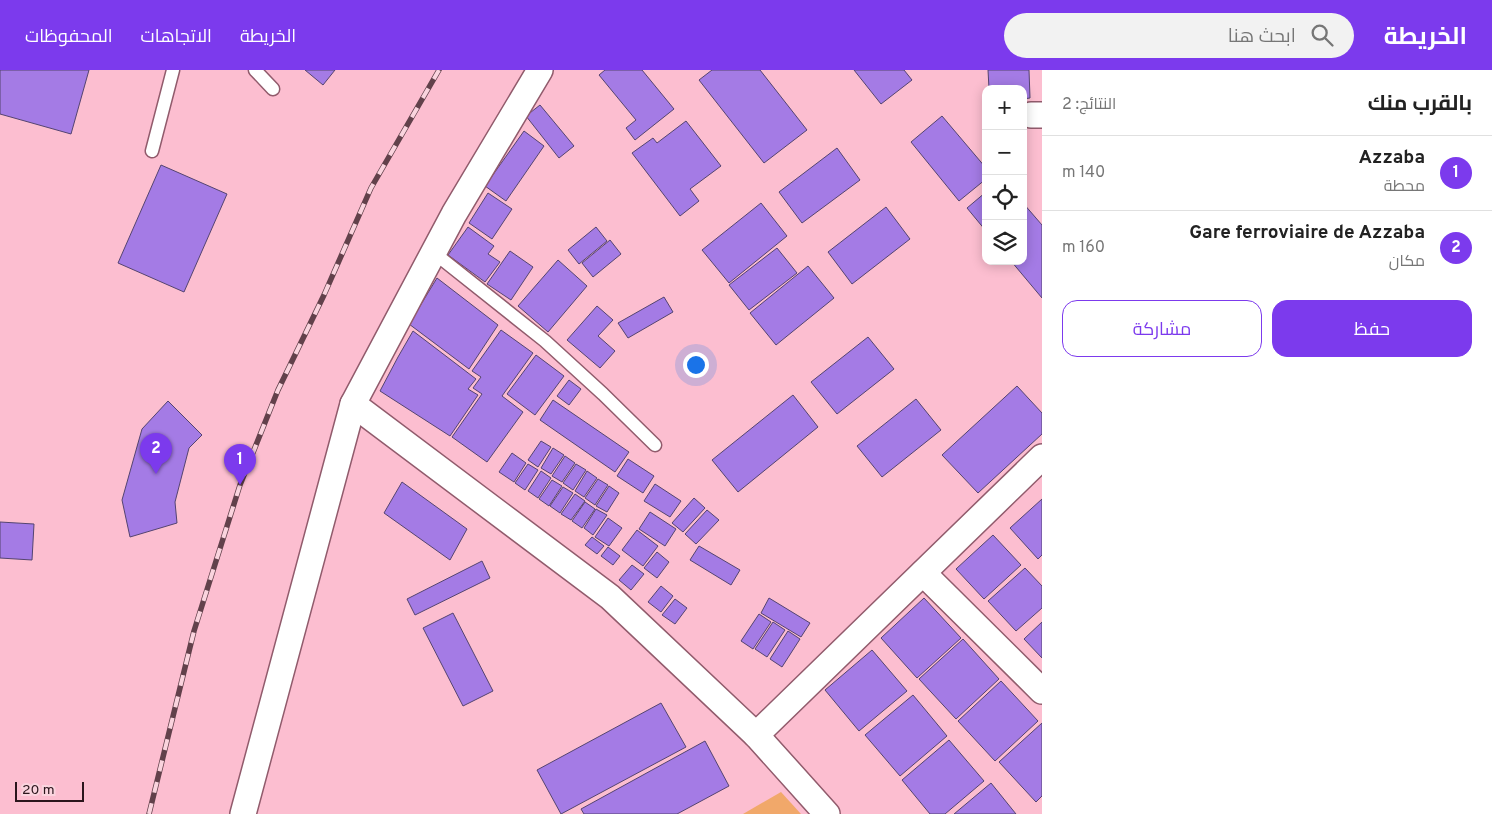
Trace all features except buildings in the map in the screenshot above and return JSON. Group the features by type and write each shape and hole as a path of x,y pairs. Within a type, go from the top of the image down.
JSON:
{"street":[{"path":"243,814 353,404 454,214 540,70"},
{"path":"353,404 610,597 756,735 828,814"},
{"path":"756,735 1042,456"},
{"path":"923,573 1042,691"}],"lane":[{"path":"152,151 173,70"},
{"path":"255,70 274,89"},
{"path":"433,252 545,341 604,394 655,445"}],"shaded area":[{"path":"781,792 801,814 743,814"}],"railway":[{"path":"149,814 194,631 240,485 278,390 324,295 371,188 439,70"}],"place":[{"name":"Gare ferroviaire de Azzaba","path":"156,474"},
{"name":"Azzaba","path":"240,485"}]}
